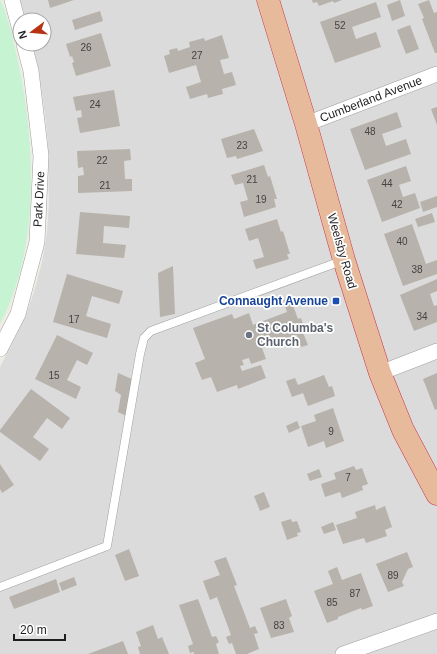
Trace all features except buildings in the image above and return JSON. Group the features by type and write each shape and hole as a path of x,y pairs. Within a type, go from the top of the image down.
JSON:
{"highway":[{"name":"Weelsby Road","path":"268,0 306,124 344,260 380,373 403,430 437,494"}],"street":[{"path":"12,0 15,12"},
{"name":"Park Drive","path":"0,349 18,314 37,242 41,156 32,71 26,52"},
{"name":"Cumberland Avenue","path":"306,124 437,74"},
{"path":"380,373 437,351"},
{"path":"343,654 437,620"}],"lane":[{"path":"0,587 107,546 140,354 144,338 151,331 344,260"}],"shaded area":[{"path":"20,0 437,0 437,654 0,654 0,367 24,320 34,292 42,262 47,233 49,203 46,122 39,72 34,52 52,52 52,12 24,12"}],"green space":[{"path":"0,0 12,36 12,52 16,52 22,85 30,154 31,190 29,225 23,260 14,293 0,324"}],"place":[{"name":"Connaught Avenue","path":"336,301"},
{"name":"St Columba's Church","path":"249,335"}]}
